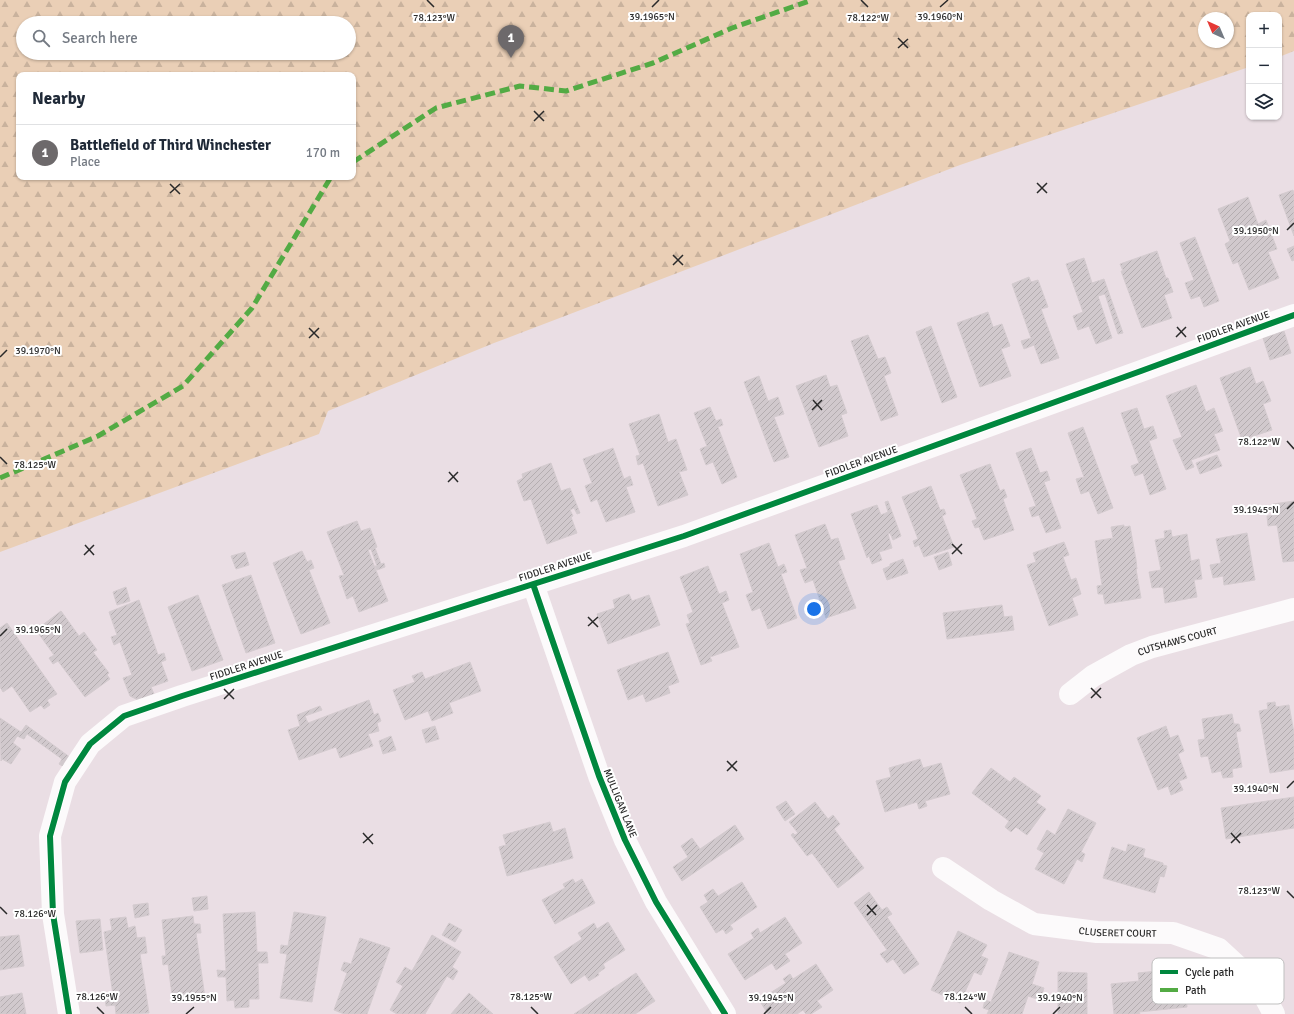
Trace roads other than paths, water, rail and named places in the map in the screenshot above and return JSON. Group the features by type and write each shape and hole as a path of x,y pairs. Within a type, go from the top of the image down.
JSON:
{"street":[{"name":"FIDDLER AVENUE","path":"69,1014 53,914 50,836 65,782 90,744 124,716 182,696 692,533 1294,315"},
{"name":"MULLIGAN LANE","path":"532,584 599,776 625,840 656,902 725,1014"},
{"name":"CUTSHAWS COURT","path":"1070,694 1093,676 1132,655 1152,647 1294,609"},
{"name":"CLUSERET COURT","path":"943,868 992,900 1034,924 1098,932 1173,933 1219,949 1229,958"},
{"name":"CLUSERET COURT","path":"1269,1004 1274,1014"}],"place":[{"name":"Battlefield of Third Winchester","path":"511,58"}]}
